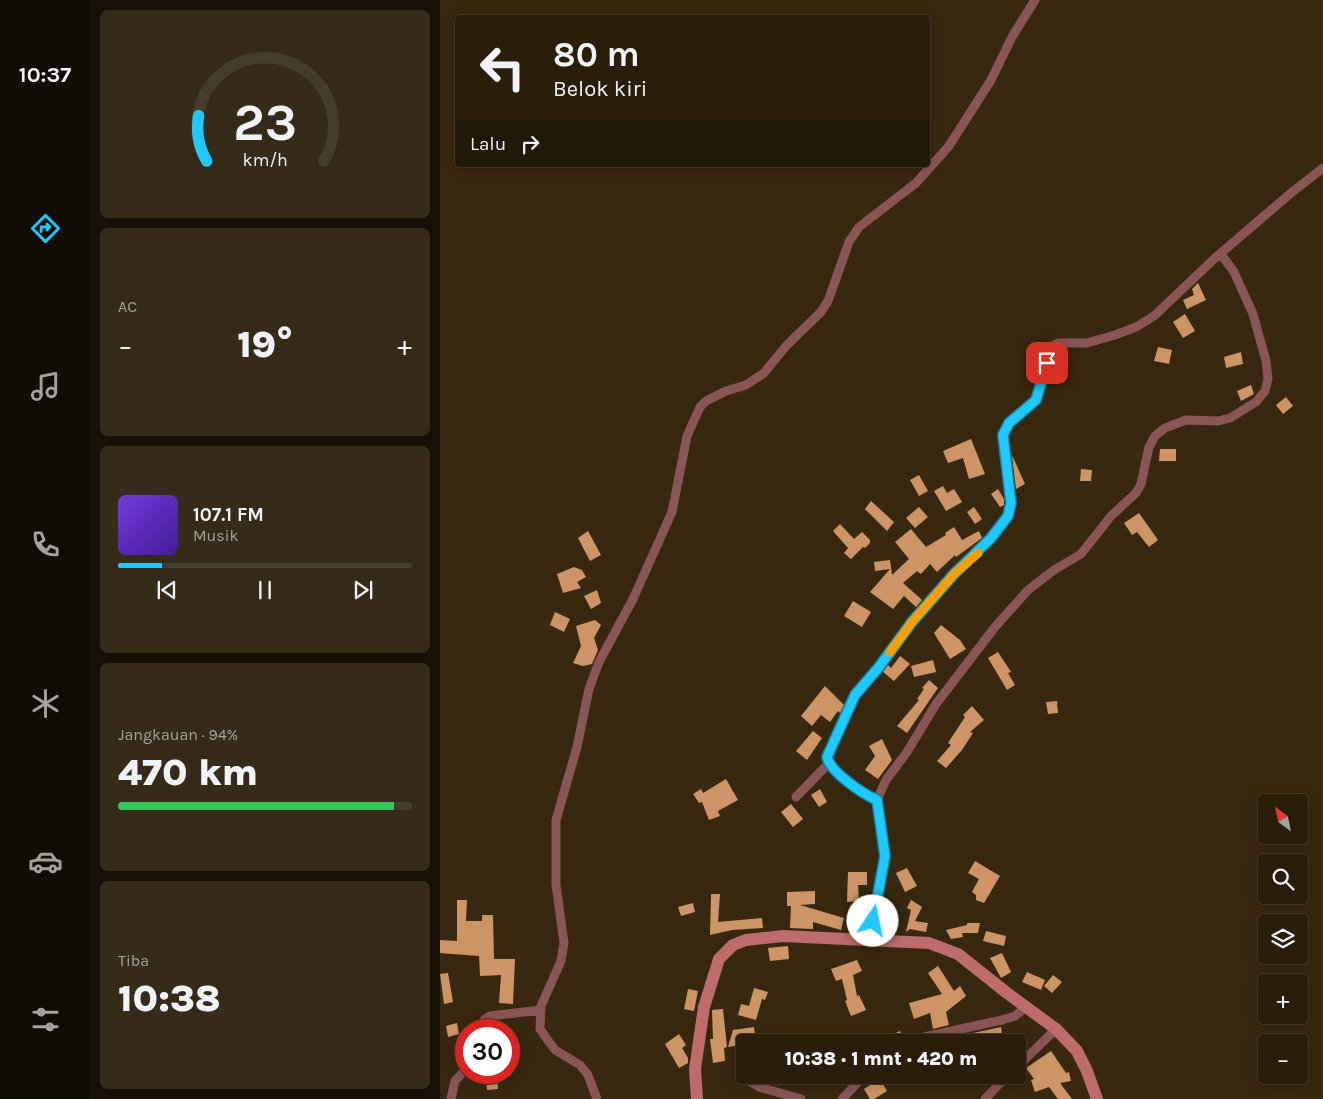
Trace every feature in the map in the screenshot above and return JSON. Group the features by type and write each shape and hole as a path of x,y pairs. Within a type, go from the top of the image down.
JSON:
{"street":[{"path":"597,1099 588,1075 580,1065 556,1050 544,1038 540,1029 541,1010 561,960 564,943 556,885 556,820 577,747 589,689 599,662 633,599 672,512 687,436 700,407 706,401 746,384 764,373 787,345 821,312 828,300 849,242 859,226 916,183 949,146 991,80 1012,37 1035,0"},
{"path":"877,800 866,795 828,764 827,757 855,695 879,667 912,622 954,574 991,538 1008,516 1011,503 1003,435 1009,423 1036,400 1050,347 1058,343 1087,343 1136,327 1154,316 1221,254 1323,168"},
{"path":"869,939 885,856 877,800 886,780 907,752 943,694 995,627 1028,590 1054,570 1081,554 1111,516 1136,493 1141,484 1149,447 1155,436 1166,428 1186,420 1218,421 1230,418 1256,402 1265,391 1268,380 1266,361 1253,314 1234,272 1221,254"},
{"path":"796,797 828,764"},
{"path":"697,1099 695,1068 704,1007 719,959 733,945 746,940 782,936 929,943 958,954 1056,1029 1077,1051 1097,1099"},
{"path":"938,1034 1010,1018 1026,1007"},
{"path":"486,1019 490,1016 541,1010"},
{"path":"1026,1058 1056,1029"},
{"path":"451,1099 455,1081"},
{"path":"754,1084 801,1099"},
{"path":"842,1099 856,1084"},
{"path":"985,1099 999,1084"}],"building":[{"path":"1198,283 1206,300 1187,309 1183,300 1194,295 1192,289"},
{"path":"1185,314 1195,331 1183,338 1173,322"},
{"path":"1158,347 1172,350 1169,364 1154,361"},
{"path":"1241,352 1243,364 1226,368 1224,357"},
{"path":"1251,385 1254,394 1241,401 1237,391"},
{"path":"1286,397 1293,406 1283,414 1276,405"},
{"path":"971,439 985,474 969,479 963,458 948,463 943,451"},
{"path":"1160,449 1176,449 1176,461 1159,461"},
{"path":"1012,455 1025,484 1016,489"},
{"path":"1081,469 1092,470 1091,481 1080,481"},
{"path":"919,475 928,491 919,496 910,480"},
{"path":"943,486 947,493 954,489 962,502 946,511 934,491"},
{"path":"998,489 1004,499 1004,505 1000,507 991,494"},
{"path":"871,501 894,522 887,531 865,509"},
{"path":"919,507 928,517 915,528 906,518"},
{"path":"974,507 982,519 975,524 967,512"},
{"path":"1139,513 1158,540 1149,547 1137,532 1132,535 1124,523"},
{"path":"840,524 854,539 862,532 870,540 870,543 865,548 863,547 851,559 844,553 848,548 833,531"},
{"path":"954,527 962,540 979,531 982,538 956,557 955,555 937,572 930,564 921,574 917,571 903,583 922,600 916,607 904,596 893,609 870,592 890,569 875,571 874,562 890,560 892,575 909,559 895,542 911,529 926,547 946,535 945,533"},
{"path":"588,531 601,555 590,561 578,538"},
{"path":"574,567 582,570 586,577 577,582 581,588 563,593 557,574"},
{"path":"597,590 601,603 591,609 584,596"},
{"path":"853,601 871,612 862,627 844,616"},
{"path":"555,612 570,619 564,632 550,625"},
{"path":"595,620 601,625 594,638 598,650 592,664 583,666 573,663 581,646 576,626"},
{"path":"941,625 960,640 966,649 950,659 934,633"},
{"path":"998,652 1011,672 1008,673 1015,685 1007,690 988,658"},
{"path":"900,656 910,664 894,681 883,672 888,665 891,668"},
{"path":"933,660 936,672 914,677 911,666"},
{"path":"929,680 938,688 907,733 897,726 919,700 917,699 924,689 922,688"},
{"path":"825,686 844,705 840,713 838,711 830,722 821,715 812,726 801,716"},
{"path":"1057,701 1058,713 1048,714 1046,702"},
{"path":"972,706 984,720 970,732 973,733 962,750 946,768 937,761 951,745 948,743 965,717 963,715"},
{"path":"813,731 822,738 807,760 796,751"},
{"path":"882,739 892,760 878,779 865,770 875,756 869,746"},
{"path":"726,779 738,800 718,811 720,816 709,820 702,802 699,803 693,794 701,789 703,793"},
{"path":"820,789 827,802 819,807 811,795"},
{"path":"791,804 803,819 793,827 781,812"},
{"path":"975,861 1000,876 984,903 976,900 976,895 972,892 979,879 968,873"},
{"path":"907,868 917,886 905,892 896,873"},
{"path":"848,872 867,872 867,885 858,885 859,901 847,902"},
{"path":"815,891 815,904 800,905 844,918 841,930 813,922 813,929 790,928 791,906 787,906 787,892"},
{"path":"711,894 720,894 718,922 762,918 763,928 732,930 710,935"},
{"path":"457,900 467,900 466,921 482,921 482,915 493,915 494,959 515,959 513,1004 499,1003 501,975 480,976 479,956 440,953 440,940 457,941"},
{"path":"911,900 922,907 915,921 928,923 926,932 910,929 906,932 911,910 907,908"},
{"path":"693,903 695,912 681,916 678,907"},
{"path":"967,923 980,923 978,933 962,933 963,937 951,939 946,930 967,925"},
{"path":"986,931 1006,936 1004,946 983,941"},
{"path":"788,946 789,959 770,961 768,948"},
{"path":"1002,953 1011,972 1001,978 990,958"},
{"path":"857,960 862,971 853,975 857,996 859,995 866,1010 851,1016 845,1001 847,1000 842,979 836,981 831,969"},
{"path":"938,966 954,991 960,986 966,996 946,1012 949,1025 933,1029 930,1013 914,1019 909,1003 942,994 928,973"},
{"path":"1027,972 1045,980 1041,990 1022,982"},
{"path":"448,973 453,1002 444,1004 440,974"},
{"path":"1053,975 1062,982 1052,993 1044,986"},
{"path":"754,988 768,992 765,1000 762,999 756,1020 738,1015 741,1004 749,1006"},
{"path":"688,989 698,991 694,1011 684,1009"},
{"path":"723,1009 727,1047 724,1048 725,1061 713,1063 710,1039 713,1039 712,1010"},
{"path":"455,1024 455,1035 448,1037 446,1026"},
{"path":"754,1027 755,1034 736,1034 736,1046 728,1047 733,1030"},
{"path":"1001,1027 1002,1034 968,1034"},
{"path":"679,1034 686,1045 682,1048 688,1058 688,1063 679,1068 665,1044"},
{"path":"1051,1051 1066,1073 1069,1072 1071,1081 1060,1083 1072,1099 1058,1099 1049,1087 1035,1092 1031,1080 1034,1079 1026,1068"},
{"path":"487,1084 498,1084 498,1089 487,1090"},
{"path":"872,1084 883,1084 887,1091 874,1099 870,1099 864,1089"}],"slow traffic":[{"path":"890,652 899,637 948,580 978,553"}],"route":[{"path":"873,921 885,856 877,800 866,795 828,764 827,757 855,695 879,667 899,637 948,580 975,556 1008,516 1011,503 1003,435 1009,423 1036,400 1047,363"}]}
